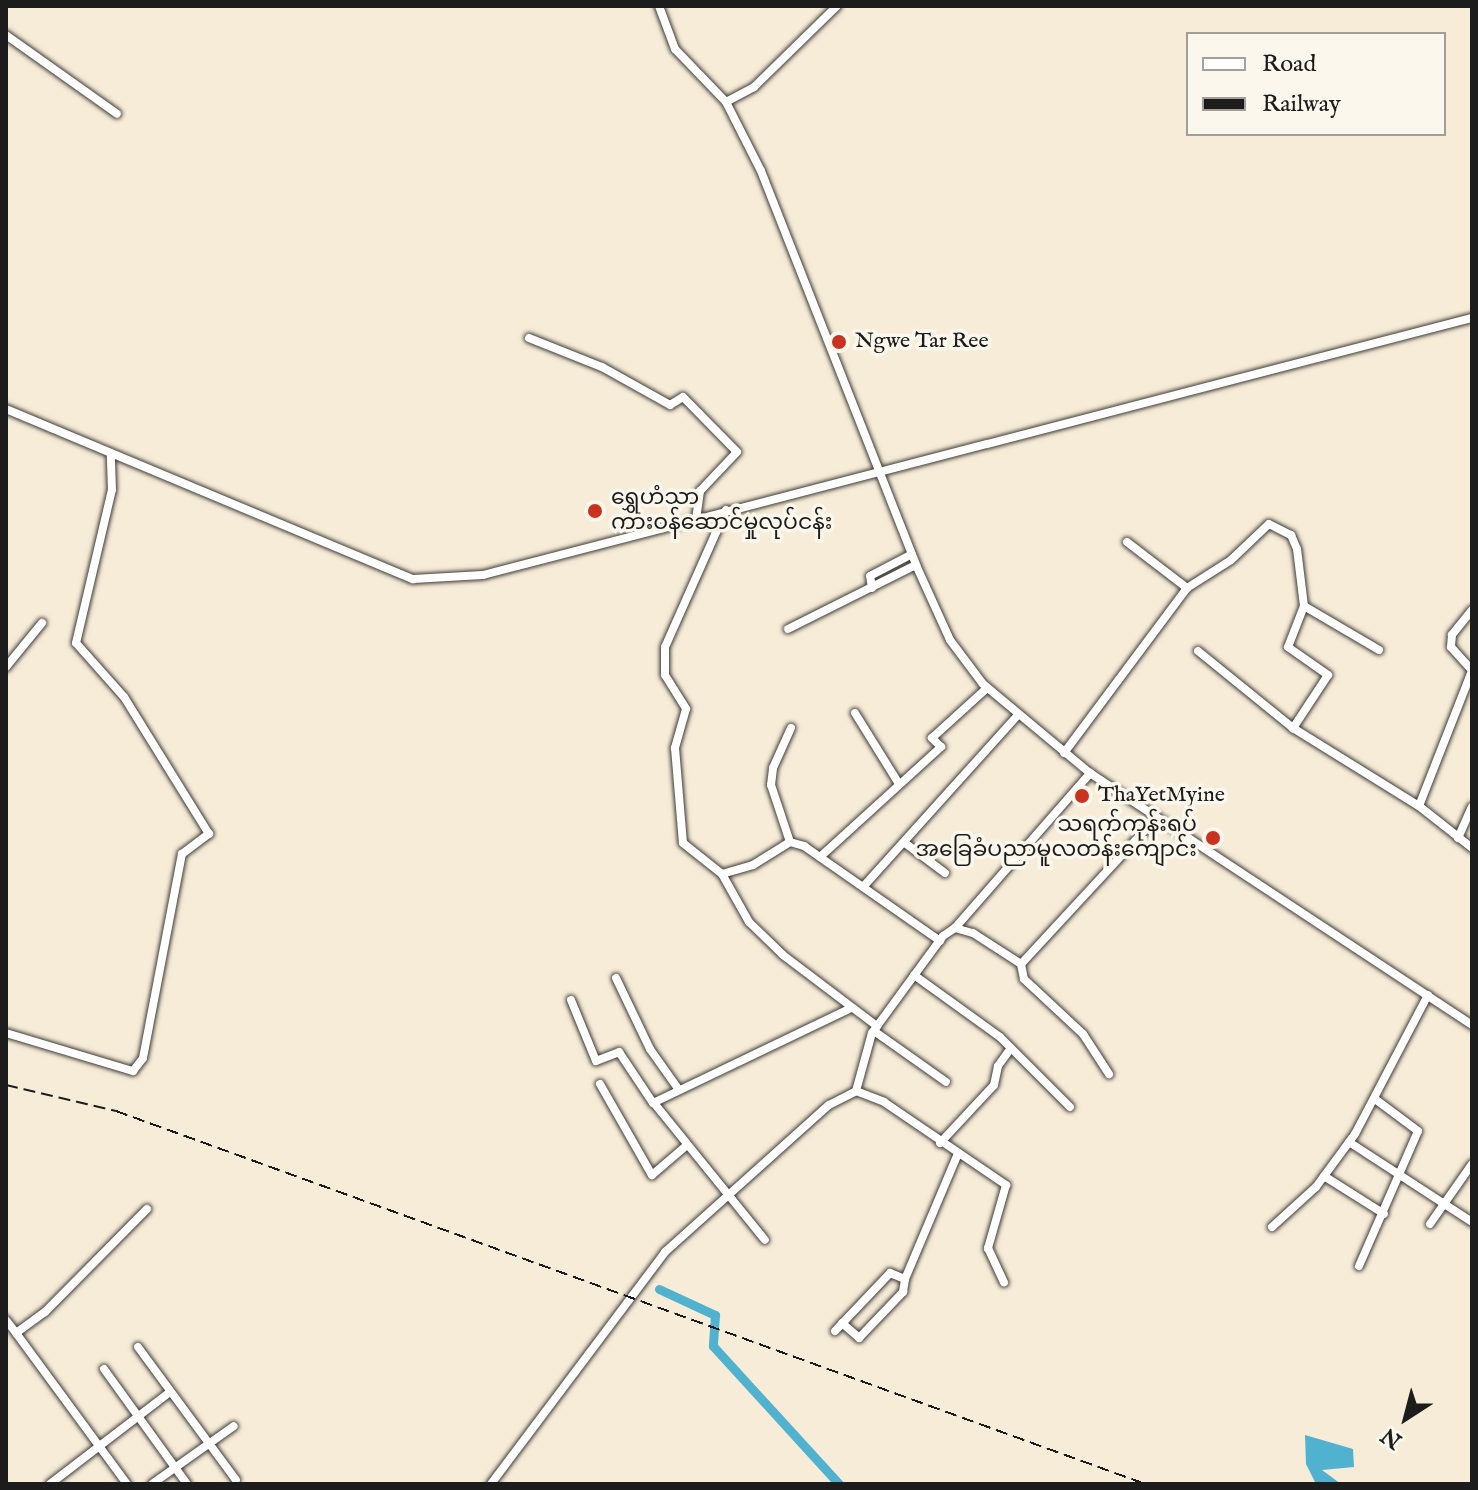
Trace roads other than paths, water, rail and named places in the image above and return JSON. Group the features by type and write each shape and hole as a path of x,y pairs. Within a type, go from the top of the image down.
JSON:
{"street":[{"path":"659,6 675,49 726,102 775,201 916,565 950,640 987,688 1017,716 1090,773 1472,1025"},
{"path":"726,102 754,87 837,6"},
{"path":"6,35 117,114"},
{"path":"6,409 413,579 483,575 877,470 1472,318"},
{"path":"529,338 602,367 670,405 683,397 737,452 700,491 696,518"},
{"path":"6,1033 133,1071 143,1058 182,854 209,834 124,697 76,643 112,490 111,453"},
{"path":"726,510 665,647 665,675 686,709 675,748 683,843 722,874 749,922 875,1029 946,1082"},
{"path":"1064,753 1187,588 1231,560 1269,524 1276,525 1297,549 1304,606 1288,647 1328,675 1293,728"},
{"path":"1127,542 1187,588"},
{"path":"872,588 870,576 912,554"},
{"path":"788,629 916,565"},
{"path":"1304,606 1379,650"},
{"path":"1419,806 1472,671 1451,647 1452,635 1472,610"},
{"path":"6,667 42,623"},
{"path":"1198,651 1293,728 1419,806 1472,848"},
{"path":"820,857 941,747 932,738 987,688"},
{"path":"855,713 899,784"},
{"path":"863,887 1017,716"},
{"path":"791,728 773,768 771,785 790,842 820,857 940,941"},
{"path":"491,1484 627,1298 665,1252 829,1105 856,1091 875,1029 914,975 940,941 955,928 1090,773"},
{"path":"1458,838 1472,807"},
{"path":"1021,964 1157,817"},
{"path":"722,874 753,865 790,842"},
{"path":"905,843 945,873"},
{"path":"955,928 973,933 1021,964 1024,979 1083,1034 1109,1074"},
{"path":"914,975 1011,1048 1070,1107"},
{"path":"616,978 650,1049 679,1090"},
{"path":"1272,1227 1324,1176 1349,1142 1375,1099 1428,995"},
{"path":"571,1000 596,1061 619,1052 686,1146 765,1240"},
{"path":"654,1103 851,1008"},
{"path":"940,1143 994,1085 998,1066 1011,1048"},
{"path":"600,1084 652,1175 686,1146"},
{"path":"856,1091 884,1102 957,1156 1006,1185 988,1248 1004,1282"},
{"path":"1359,1266 1418,1131 1375,1099"},
{"path":"1349,1142 1446,1201 1472,1222"},
{"path":"842,1323 859,1338 903,1292 905,1279 957,1156"},
{"path":"1430,1224 1472,1164"},
{"path":"1324,1176 1384,1214"},
{"path":"16,1333 45,1312 147,1209"},
{"path":"835,1331 890,1273 905,1279"},
{"path":"6,1320 127,1484"},
{"path":"138,1347 236,1480"},
{"path":"104,1369 187,1484"},
{"path":"50,1484 96,1444 170,1392"},
{"path":"152,1484 234,1426"}],"water":[{"path":"1305,1435 1353,1449 1354,1467 1322,1470 1341,1484 1316,1484 1306,1464"}],"waterway":[{"path":"659,1289 715,1315 713,1346 839,1484"}],"railway":[{"path":"6,1085 116,1111 1145,1484"}],"place":[{"name":"Ngwe Tar Ree","path":"839,342"},
{"name":"ရွှေဟံသာ ကားဝန်ဆောင်မှုလုပ်ငန်း","path":"595,511"},
{"name":"ThaYetMyine","path":"1082,796"},
{"name":"သရက်ကုန်းရပ် အခြေခံပညာမူလတန်းကျောင်း","path":"1213,838"}]}
